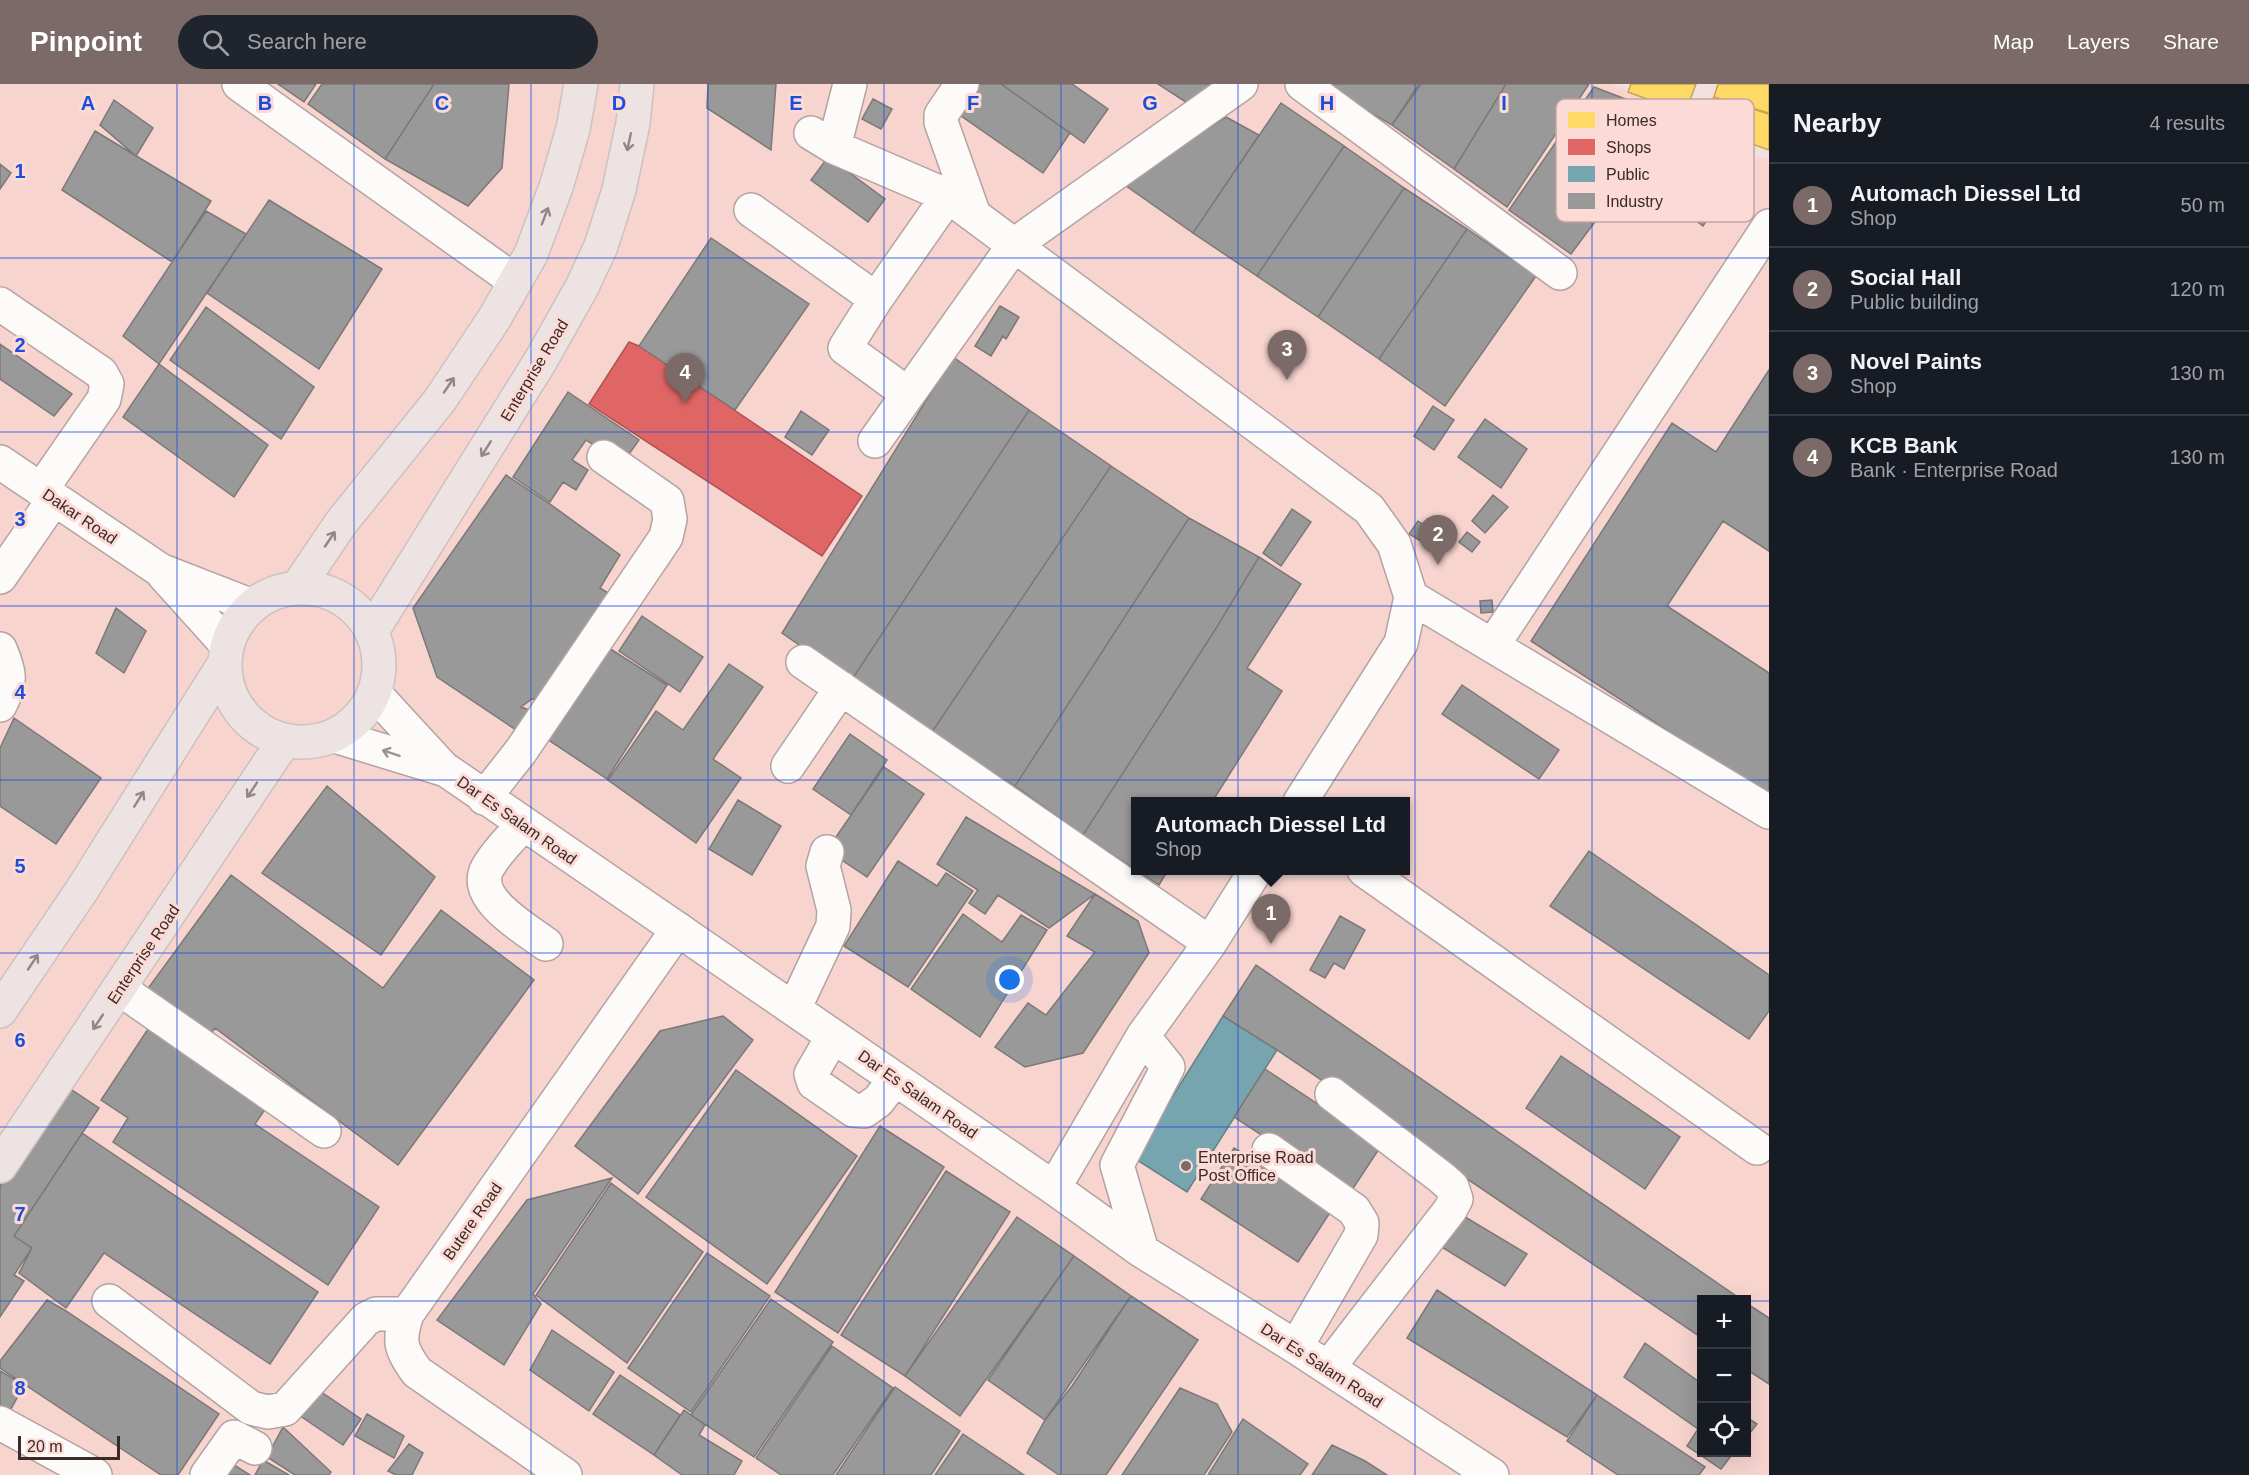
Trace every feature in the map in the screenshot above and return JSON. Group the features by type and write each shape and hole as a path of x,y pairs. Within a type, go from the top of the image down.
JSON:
{"main road":[{"path":"297,588 341,523 440,400 494,319 531,254 556,187 573,129 581,84"},
{"name":"Enterprise Road","path":"372,631 542,360 582,287 601,246 619,190 633,123 637,84"},
{"path":"0,1011 82,890 226,655 236,623 252,606 273,593 297,588 320,590 341,598 359,612 372,631 379,663 374,693 359,719 335,735 310,743 284,741 254,726 232,698 226,655"},
{"name":"Enterprise Road","path":"0,1166 284,741"}],"street":[{"path":"239,84 515,281"},
{"path":"850,84 823,140 948,196 1369,509 1394,544 1411,597 1401,643 1303,797"},
{"path":"962,84 941,115 941,122 974,215"},
{"path":"875,441 1014,245 1241,84"},
{"path":"1302,84 1560,273"},
{"path":"908,394 845,348 876,299 948,196"},
{"path":"751,210 876,299"},
{"path":"1493,645 1769,226"},
{"path":"0,304 101,374 107,384 104,399 0,577"},
{"path":"484,798 521,751 666,537 670,519 667,501 604,457"},
{"name":"Dakar Road","path":"0,462 160,570 252,606"},
{"name":"Dakar Road","path":"160,570 226,655"},
{"path":"1411,597 1769,812"},
{"path":"0,649 9,669 8,689 0,705"},
{"path":"803,662 1210,943"},
{"path":"788,766 841,688"},
{"path":"374,693 446,770"},
{"name":"Dar Es Salam Road","path":"335,735 446,770 522,825 895,1078 1142,1251 1296,1347 1492,1475"},
{"path":"522,825 486,870 484,889 494,905 546,944"},
{"path":"794,1009 833,926 834,910 823,866 827,852"},
{"path":"1054,1188 1143,1036 1210,943 1253,875"},
{"path":"1371,875 1757,1148"},
{"name":"Butere Road","path":"565,1475 417,1371 404,1353 401,1333 408,1314 678,929"},
{"path":"120,989 324,1131"},
{"path":"833,1036 811,1074 814,1083 854,1110 864,1112 878,1101 895,1078"},
{"path":"1142,1251 1117,1165 1168,1067 1143,1036"},
{"path":"1328,1368 1450,1210 1456,1199 1452,1187 1442,1178 1332,1094"},
{"path":"1269,1150 1354,1210 1362,1223 1362,1236 1296,1347"},
{"path":"109,1301 251,1408 268,1412 285,1409 366,1319 376,1314 408,1314"},
{"path":"0,1423 95,1475"},
{"path":"207,1475 234,1437 255,1448"}],"shaded area":[{"path":"0,84 1611,84 1646,99 1556,99 1556,222 1754,222 1754,156 1769,160 1769,1475 0,1475"}],"building: Homes":[{"path":"1631,84 1696,84 1690,99 1647,99 1628,92"},
{"path":"1718,84 1769,84 1769,113 1754,109 1754,99 1714,97"},
{"path":"1754,109 1769,114 1769,150 1754,145"}],"building: Shops":[{"path":"629,342 639,346 862,496 822,556 589,404"}],"building: Public":[{"path":"1223,1016 1277,1050 1187,1192 1134,1158"}],"building: Industry":[{"path":"278,84 316,84 304,102"},
{"path":"322,84 434,84 385,159 308,104"},
{"path":"434,84 509,84 502,168 468,206 385,159"},
{"path":"708,84 776,84 771,150 707,108"},
{"path":"973,84 1001,84 1070,133 1043,173 954,111"},
{"path":"1001,84 1072,84 1108,109 1084,143"},
{"path":"1158,84 1215,84 1198,110"},
{"path":"1332,84 1419,84 1392,125 1329,89"},
{"path":"1421,84 1506,84 1454,169 1392,125"},
{"path":"1506,84 1589,84 1579,99 1556,99 1556,134 1507,207 1454,169"},
{"path":"1594,87 1626,99 1586,99"},
{"path":"873,99 892,109 881,129 862,119"},
{"path":"114,100 153,128 136,156 100,125"},
{"path":"1281,103 1344,146 1257,276 1193,233"},
{"path":"1226,117 1259,135 1193,233 1122,183"},
{"path":"95,131 211,201 172,262 62,190"},
{"path":"1556,142 1556,222 1595,222 1571,254 1509,210"},
{"path":"1344,146 1404,188 1318,317 1257,276"},
{"path":"828,157 885,199 868,222 811,180"},
{"path":"0,164 11,173 0,189"},
{"path":"1404,188 1467,229 1379,359 1318,317"},
{"path":"269,200 382,269 319,369 207,293"},
{"path":"206,211 246,234 159,364 123,336"},
{"path":"1467,229 1536,276 1445,406 1379,359"},
{"path":"711,238 809,304 735,410 639,346"},
{"path":"1000,306 1019,317 1006,339 1003,336 991,356 975,346"},
{"path":"206,307 314,387 281,439 170,360"},
{"path":"0,344 72,394 54,416 0,379"},
{"path":"953,357 1029,410 851,681 782,633"},
{"path":"159,364 268,445 234,497 123,417"},
{"path":"1769,370 1769,551 1723,521 1667,606 1769,673 1769,797 1531,641 1672,423 1716,452"},
{"path":"568,392 639,440 622,464 586,440 572,460 588,470 576,490 563,482 550,502 513,477"},
{"path":"1433,406 1454,420 1434,450 1414,436"},
{"path":"1029,410 1111,466 930,735 851,681"},
{"path":"801,411 829,430 812,455 785,437"},
{"path":"1485,419 1527,449 1501,488 1458,457"},
{"path":"1111,466 1189,518 1015,786 930,735"},
{"path":"506,475 620,555 600,588 616,598 550,701 532,699 521,707 538,713 522,734 437,677 413,608"},
{"path":"1493,495 1508,507 1485,533 1472,521"},
{"path":"1292,509 1311,522 1281,566 1263,553"},
{"path":"1189,518 1259,557 1215,630 1083,835 1015,786"},
{"path":"1418,521 1430,529 1421,541 1409,534"},
{"path":"1467,532 1480,542 1472,552 1459,542"},
{"path":"1259,557 1301,584 1247,668 1282,691 1215,797 1131,797 1131,867 1083,835 1215,630"},
{"path":"1492,600 1493,612 1481,613 1480,601"},
{"path":"116,608 146,631 124,673 96,653"},
{"path":"642,616 703,657 680,692 619,651"},
{"path":"601,643 667,685 607,779 541,735"},
{"path":"729,664 763,687 713,759 741,778 696,843 608,780 656,711 683,730"},
{"path":"1462,685 1559,750 1539,779 1442,714"},
{"path":"14,718 101,778 56,844 0,806 0,748"},
{"path":"850,734 887,760 851,815 813,789"},
{"path":"884,767 924,794 867,877 827,850"},
{"path":"327,786 435,877 381,955 262,873"},
{"path":"738,800 781,826 752,875 709,849"},
{"path":"966,817 1095,894 1049,928 998,895 985,914 969,903 978,890 937,864"},
{"path":"1589,851 1769,975 1769,1011 1749,1039 1550,906"},
{"path":"898,861 937,886 946,873 973,891 908,987 844,946"},
{"path":"231,875 383,988 441,910 534,980 398,1165 215,1028 203,1044 141,998"},
{"path":"1144,875 1165,875 1159,885"},
{"path":"1095,894 1138,921 1149,953 1083,1053 1025,1067 995,1047 1028,1003 1046,1015 1095,952 1067,936"},
{"path":"963,914 1002,942 1021,915 1047,930 980,1037 911,989"},
{"path":"1340,916 1365,930 1344,969 1334,963 1325,978 1310,970"},
{"path":"1256,965 1735,1295 1697,1295 1697,1335 1277,1050 1223,1016"},
{"path":"723,1016 753,1040 638,1194 575,1146 660,1031"},
{"path":"154,1020 272,1099 255,1124 379,1207 328,1285 113,1142 128,1118 101,1100"},
{"path":"1561,1056 1680,1137 1645,1189 1526,1108"},
{"path":"1265,1069 1381,1146 1350,1193 1234,1117"},
{"path":"736,1070 857,1156 767,1284 646,1197"},
{"path":"66,1086 99,1108 14,1236 32,1248 14,1275 24,1281 0,1317 0,1186"},
{"path":"880,1126 944,1167 838,1333 775,1292"},
{"path":"82,1133 318,1292 270,1364 104,1253 66,1308 19,1273 32,1248 14,1236"},
{"path":"1234,1148 1331,1211 1298,1262 1201,1199"},
{"path":"946,1171 1010,1212 905,1376 841,1335"},
{"path":"612,1178 533,1294 541,1304 504,1365 437,1320 527,1200"},
{"path":"611,1183 703,1252 627,1363 536,1295"},
{"path":"1455,1211 1527,1254 1505,1286 1432,1241"},
{"path":"1017,1217 1074,1256 960,1416 905,1376"},
{"path":"707,1253 770,1296 691,1412 628,1368"},
{"path":"1074,1256 1131,1296 1045,1420 988,1380"},
{"path":"1437,1290 1597,1395 1567,1437 1407,1338"},
{"path":"1131,1296 1198,1340 1106,1475 1059,1475 1027,1453 1045,1420 1072,1386"},
{"path":"771,1299 833,1342 754,1457 691,1415"},
{"path":"47,1300 219,1414 178,1475 161,1475 0,1368 0,1361"},
{"path":"1751,1306 1769,1318 1769,1384 1751,1372"},
{"path":"552,1330 614,1372 589,1411 530,1370"},
{"path":"1645,1343 1697,1380 1697,1428 1624,1377"},
{"path":"832,1346 893,1388 833,1475 781,1475 756,1458"},
{"path":"0,1371 24,1385 5,1420 0,1417"},
{"path":"620,1375 680,1415 654,1455 593,1414"},
{"path":"314,1387 361,1419 343,1445 296,1413"},
{"path":"895,1387 960,1431 931,1475 836,1475"},
{"path":"1180,1388 1217,1404 1232,1432 1204,1475 1122,1475"},
{"path":"1597,1395 1705,1467 1699,1475 1618,1475 1567,1441"},
{"path":"684,1410 705,1425 699,1435 742,1461 734,1475 682,1475 654,1455"},
{"path":"367,1414 404,1436 394,1458 355,1436"},
{"path":"1243,1419 1308,1464 1300,1475 1208,1475"},
{"path":"1751,1420 1757,1424 1751,1432"},
{"path":"283,1427 331,1472 329,1475 295,1475 267,1457"},
{"path":"1697,1431 1697,1453 1687,1446"},
{"path":"963,1434 1024,1475 935,1475"},
{"path":"409,1444 423,1453 412,1475 396,1475 388,1471"},
{"path":"1332,1445 1365,1461 1387,1475 1312,1475"},
{"path":"1703,1457 1730,1457 1721,1469"},
{"path":"226,1460 250,1475 217,1475"},
{"path":"263,1460 289,1475 255,1475"}],"place":[{"name":"Novel Paints","path":"1287,380"},
{"name":"KCB Bank","path":"685,403"},
{"name":"Social Hall","path":"1438,565"},
{"name":"Automach Diessel Ltd","path":"1271,944"},
{"name":"Enterprise Road Post Office","path":"1186,1166"}]}
